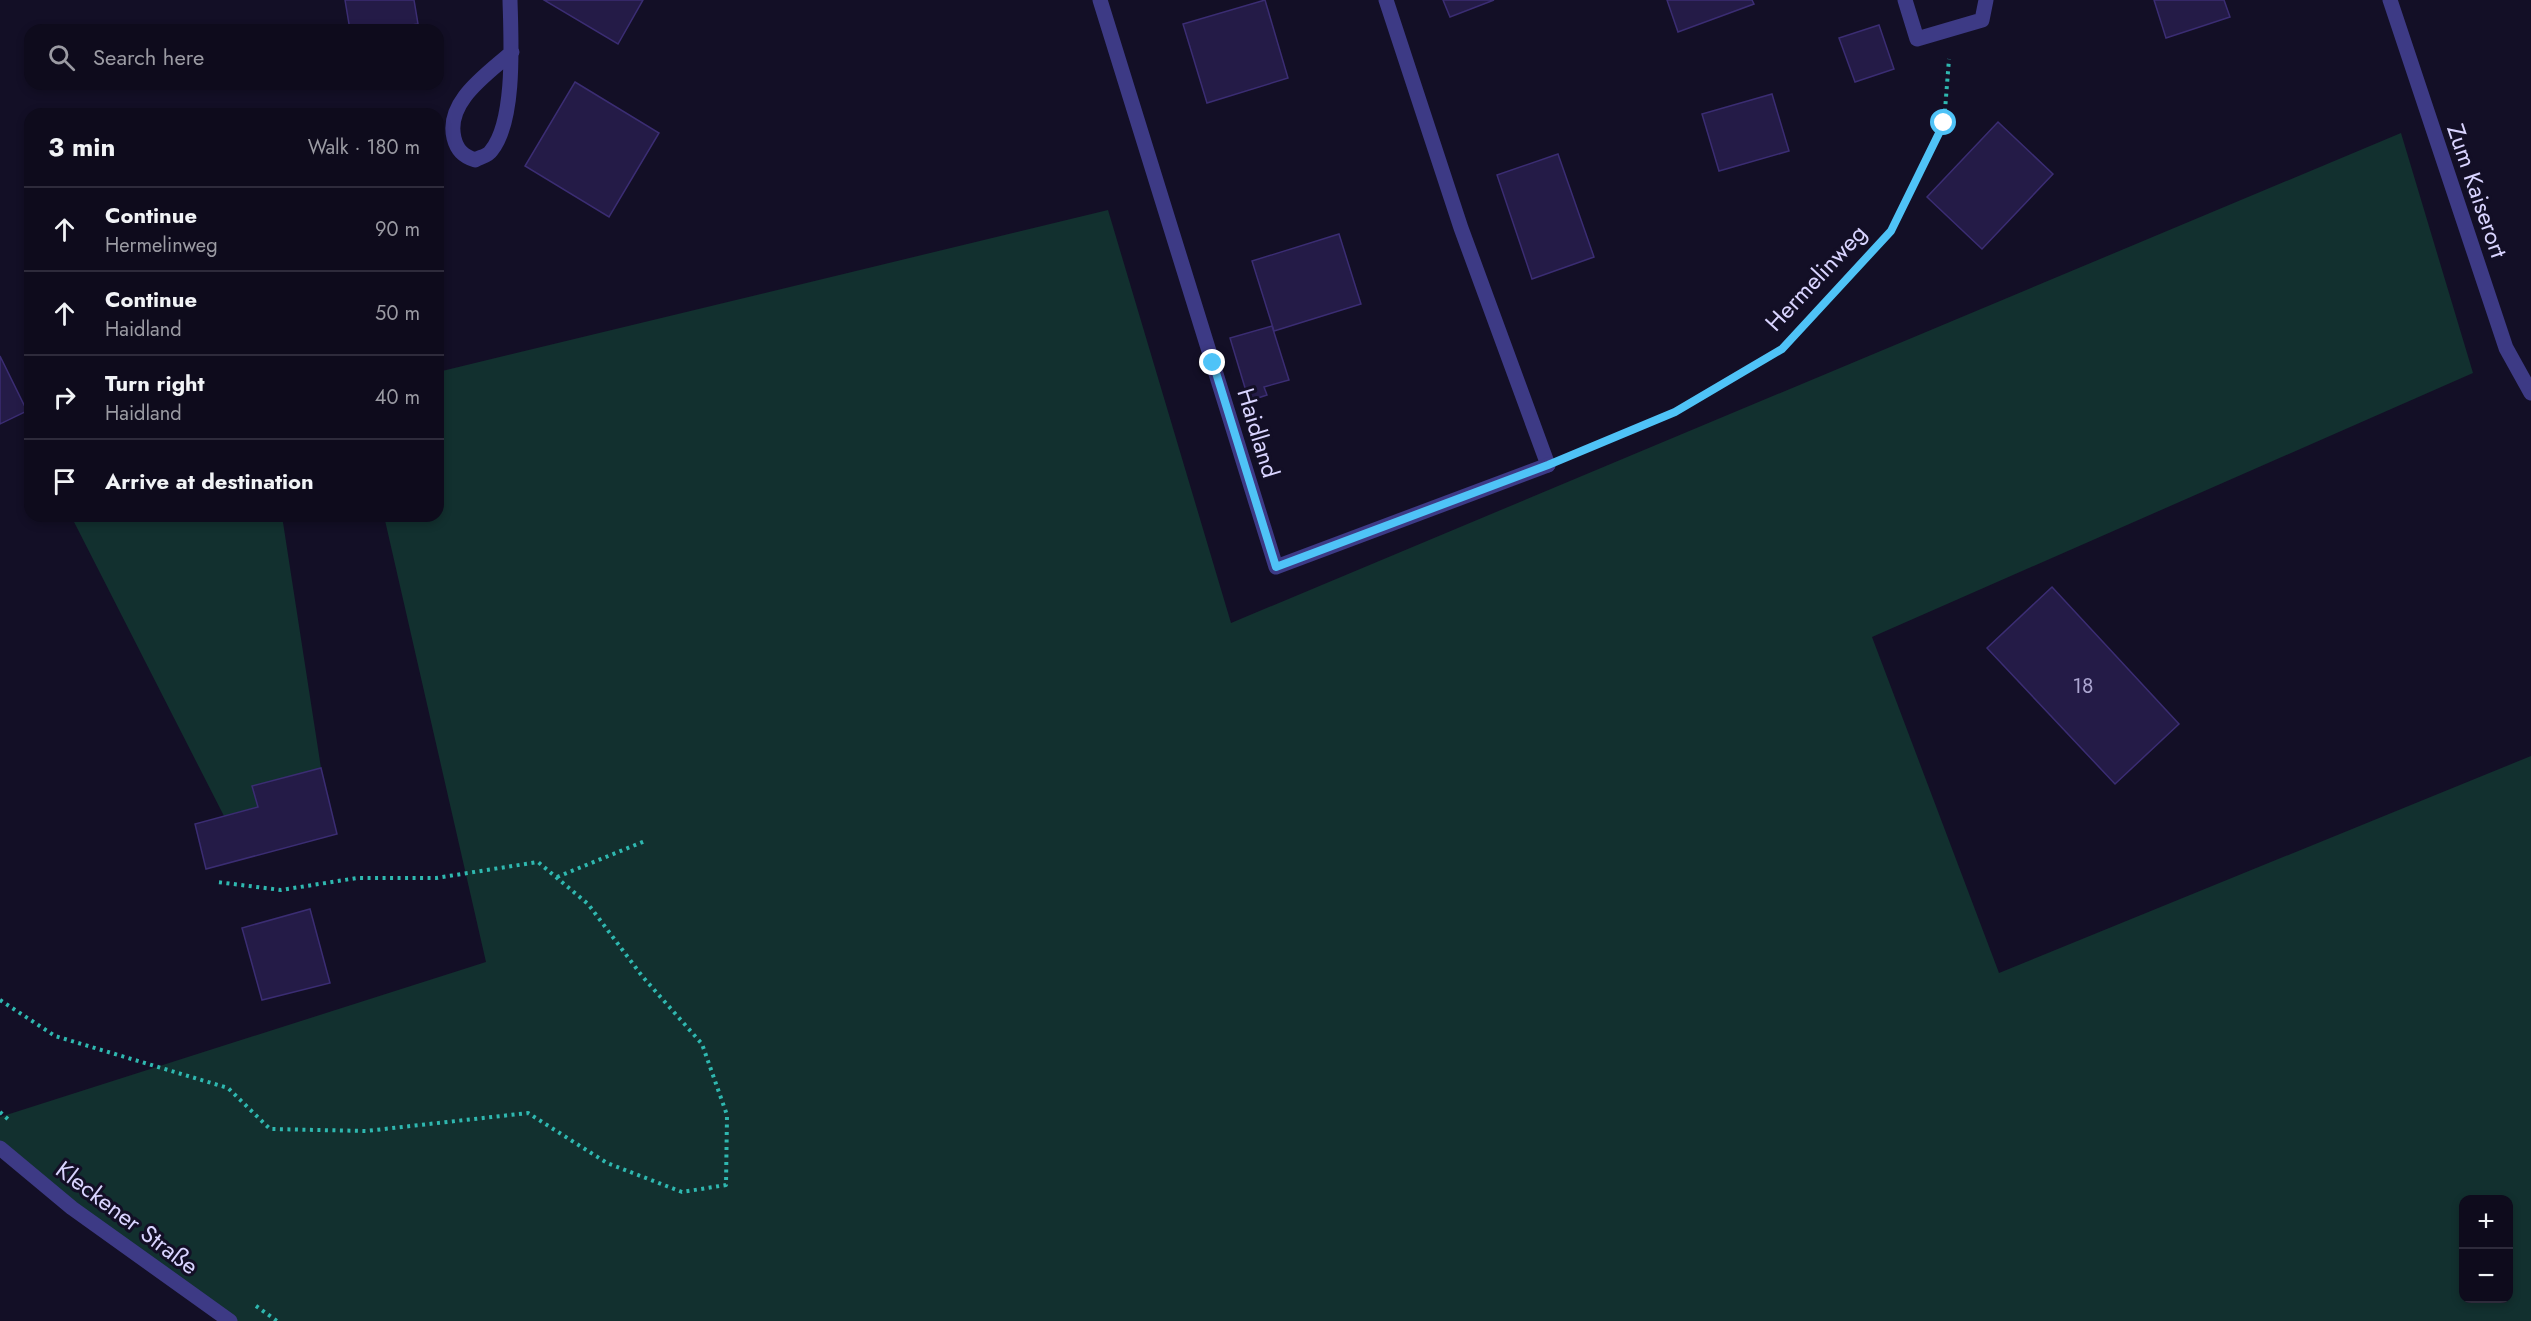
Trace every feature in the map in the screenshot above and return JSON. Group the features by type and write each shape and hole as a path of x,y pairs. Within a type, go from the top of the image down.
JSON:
{"street":[{"path":"510,0 512,52 505,126 490,153 475,160 465,156 456,147 452,120 464,96 512,52"},
{"name":"Haidland","path":"1100,0 1276,567 1548,465"},
{"path":"1386,0 1461,228 1548,465"},
{"path":"1905,0 1917,39 1983,20 1986,0"},
{"name":"Zum Kaiserort","path":"2390,0 2506,348 2531,393"},
{"name":"Kleckener Straße","path":"0,1148 72,1208 230,1321"}],"path":[{"name":"Hermelinweg","path":"1548,465 1675,412 1782,349 1790,341 1891,231 1944,123 1952,29"},
{"path":"557,877 645,841"},
{"path":"0,1000 56,1036 228,1088 270,1129 366,1131 528,1113 607,1163 682,1192 726,1185 727,1115 702,1044 642,976 588,903 538,862 436,878 357,878 281,890 218,882"}],"green space":[{"path":"2401,133 2473,373 1872,637 1999,973 2531,756 2531,1321 237,1321 84,1210 0,1143 0,1117 486,962 385,522 444,522 444,371 1108,210 1231,623"},
{"path":"74,522 283,522 321,768 253,786 258,807 224,816"}],"building":[{"path":"345,0 414,0 418,24 349,24"},
{"path":"544,0 643,0 618,44"},
{"path":"1265,0 1288,78 1207,103 1183,24"},
{"path":"1443,0 1494,0 1450,17"},
{"path":"1667,0 1752,0 1754,4 1678,32"},
{"path":"2154,0 2224,0 2230,17 2166,38"},
{"path":"1879,25 1894,69 1855,82 1839,38"},
{"path":"575,82 659,133 609,217 525,166"},
{"path":"1772,94 1789,151 1719,171 1702,114"},
{"path":"1998,122 2053,174 1982,249 1927,197"},
{"path":"1558,154 1594,257 1532,279 1497,175"},
{"path":"1339,234 1361,304 1274,331 1252,261"},
{"path":"1272,326 1289,380 1264,387 1267,395 1249,401 1230,338"},
{"path":"0,356 24,405 24,412 0,424"},
{"path":"2052,587 2179,724 2115,784 1987,648"},
{"path":"321,768 337,834 206,869 195,824 258,807 252,786"},
{"path":"310,909 330,983 262,1000 242,928"}],"route":[{"path":"1213,363 1276,567 1548,465 1675,412 1782,349 1891,231 1944,123"}]}
